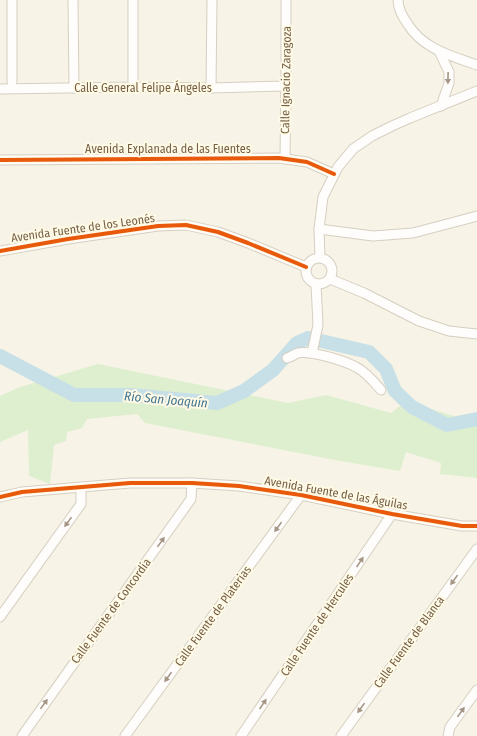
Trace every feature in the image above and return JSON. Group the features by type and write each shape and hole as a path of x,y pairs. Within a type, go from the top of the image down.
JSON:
{"street":[{"path":"12,0 12,82"},
{"path":"73,0 74,88"},
{"path":"133,0 134,87"},
{"path":"211,88 212,0"},
{"name":"Calle Ignacio Zaragoza","path":"285,159 286,0"},
{"path":"398,0 403,18 412,31 425,43 439,51 477,65"},
{"path":"439,51 449,72 449,83 441,106"},
{"name":"Calle General Felipe Ángeles","path":"0,89 134,87 211,88 286,86"},
{"path":"320,257 319,229 323,198 338,167 353,149 372,136 392,126 477,91"},
{"name":"Avenida Explanada de las Fuentes","path":"0,160 279,158 307,162 334,174"},
{"path":"319,229 373,236 413,233 477,216"},
{"name":"Avenida Fuente de los Leonés","path":"0,251 68,239 158,226 186,226 218,232 306,267"},
{"path":"320,257 330,262 333,274 326,283 316,284 309,280 306,267 311,260 320,257"},
{"path":"330,279 364,293 419,321 449,331 477,334"},
{"path":"287,358 314,344 318,325 316,284"},
{"path":"314,344 335,359 356,367 374,381 381,390"},
{"name":"Avenida Fuente de las Águilas","path":"0,496 22,492 81,487 130,484 192,483 239,486 301,495 392,514 462,526 477,526"},
{"name":"Calle Fuente de Concordia","path":"22,736 191,499 192,483"},
{"path":"0,617 81,504 81,487"},
{"name":"Calle Fuente de Platerias","path":"125,736 301,495"},
{"name":"Calle Fuente de Hercules","path":"241,736 392,514"},
{"name":"Calle Fuente de Blanca","path":"341,736 477,549"},
{"path":"448,736 450,727 477,690"}],"green space":[{"path":"98,364 288,403 326,395 391,413 406,401 466,420 477,418 477,478 440,474 441,463 406,452 400,471 335,460 145,423 137,414 87,419 82,428 67,432 66,441 54,445 50,484 29,476 28,430 0,442 0,396 20,387"}],"waterway":[{"name":"Río San Joaquín","path":"0,356 74,395 130,395 217,403 244,391 273,370 297,343 308,338 369,352 386,369 395,391 412,407 447,425 477,419"}],"cycle path":[{"path":"0,160 279,158 307,162 334,174"},
{"path":"0,251 68,239 158,226 186,225 218,232 306,267"},
{"path":"0,497 22,492 130,483 192,483 239,486 301,495 392,514 462,526 477,526"}]}
